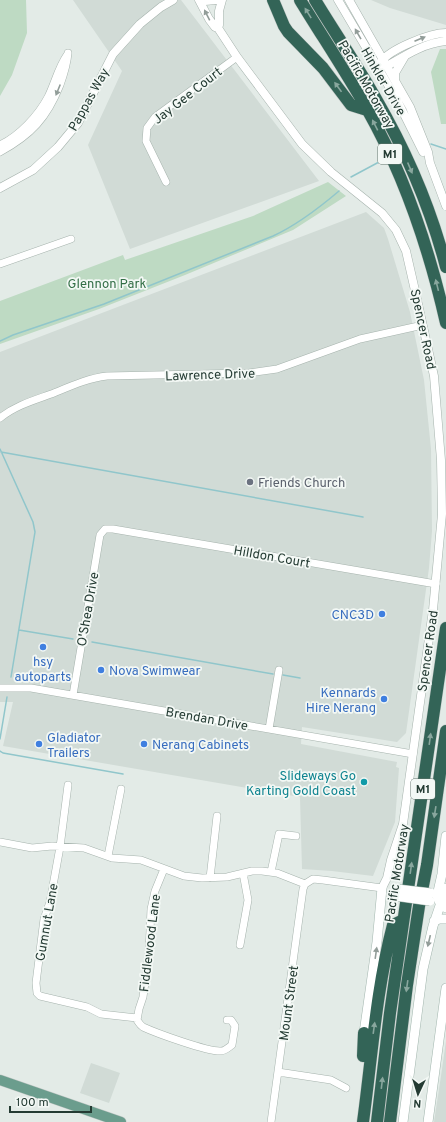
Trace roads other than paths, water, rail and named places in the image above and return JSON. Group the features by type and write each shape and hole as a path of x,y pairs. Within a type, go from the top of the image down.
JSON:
{"highway":[{"path":"273,0 288,32 323,68 351,105 367,110"},
{"name":"Pacific Motorway","path":"300,0 367,110 391,157 415,213 430,258 446,322"},
{"name":"Pacific Motorway","path":"315,0 376,99 398,141 428,211 446,267"},
{"name":"Pacific Motorway","path":"377,1122 390,1013 446,628"},
{"name":"M1","path":"390,1122 396,1063 411,953 418,906 427,865 446,732"},
{"path":"362,1122 375,1022 388,948 393,925 403,920"},
{"path":"364,1033 359,1085 360,1096 364,1109"}],"main road":[{"path":"403,1122 419,992 440,899 446,836"},
{"path":"382,888 390,894 396,892 440,899"},
{"path":"364,1033 377,942 382,888"},
{"path":"440,899 446,888"},
{"path":"434,921 439,919 446,920"},
{"path":"428,1122 446,988"},
{"path":"0,1080 121,1122"}],"street":[{"name":"Pappas Way","path":"0,188 33,170 58,147 78,123 113,54 140,24 171,0"},
{"path":"200,0 216,0"},
{"name":"Spencer Road","path":"200,0 213,25 218,28 237,57 310,153 382,213 396,230 406,251 434,376 441,460 442,514 436,584 403,824 391,860 387,878 382,888"},
{"path":"218,28 219,11 222,0"},
{"name":"Hinkler Drive","path":"338,0 397,100 430,163"},
{"name":"Hinkler Drive","path":"349,0 395,80 415,119 446,206"},
{"path":"385,63 397,51 429,35 446,33"},
{"path":"377,68 429,44 446,41"},
{"path":"374,43 382,49 397,51"},
{"path":"0,146 26,126 36,115 48,97 68,53 67,66 52,105 32,131 0,152"},
{"path":"395,80 395,73 405,56"},
{"name":"Jay Gee Court","path":"166,182 146,141 147,128 155,117 237,57"},
{"path":"0,264 71,239"},
{"name":"Lawrence Drive","path":"0,418 24,404 94,378 108,376 249,374 266,372 354,341 423,325"},
{"name":"Hilldon Court","path":"109,528 436,584"},
{"name":"O'Shea Drive","path":"73,695 100,535 109,528"},
{"path":"269,729 279,670"},
{"name":"Brendan Drive","path":"0,688 31,688 413,754"},
{"name":"Gumnut Lane","path":"68,785 60,846 50,902 44,919 36,983 37,993 40,996 87,1008 101,1014 137,1018"},
{"path":"108,856 120,789"},
{"path":"210,878 217,816"},
{"path":"271,872 279,834 296,836"},
{"path":"0,842 32,848 60,846 84,848 108,856 141,860 184,876 210,878 227,877 252,871 271,872 305,884 313,879 382,888"},
{"name":"Fiddlewood Lane","path":"137,1018 143,997 149,952 151,905 164,869"},
{"path":"240,945 248,900 243,873"},
{"name":"Mount Street","path":"271,1122 303,889 305,884"},
{"path":"137,1018 141,1026 215,1051 223,1051 232,1045 234,1026 231,1020 227,1020"},
{"path":"278,1072 332,1080 346,1088"}],"waterway":[{"path":"431,144 446,149"},
{"path":"351,177 379,162"},
{"path":"0,341 13,335 104,304 273,236 308,216 339,191"},
{"path":"0,449 33,522 35,532 11,677"},
{"path":"1,452 363,517"},
{"path":"19,630 73,639"},
{"path":"92,642 273,674"},
{"path":"283,675 300,678"},
{"path":"0,739 7,697"},
{"path":"0,751 3,753 123,774"}],"place":[{"name":"Friends Church","path":"250,482"},
{"name":"CNC3D","path":"382,614"},
{"name":"hsy autoparts","path":"43,647"},
{"name":"Nova Swimwear","path":"101,670"},
{"name":"Kennards Hire Nerang","path":"384,699"},
{"name":"Gladiator Trailers","path":"39,744"},
{"name":"Nerang Cabinets","path":"144,744"},
{"name":"Slideways Go Karting Gold Coast","path":"364,782"}],"park label":[{"name":"Glennon Park","path":"107,283"}]}
